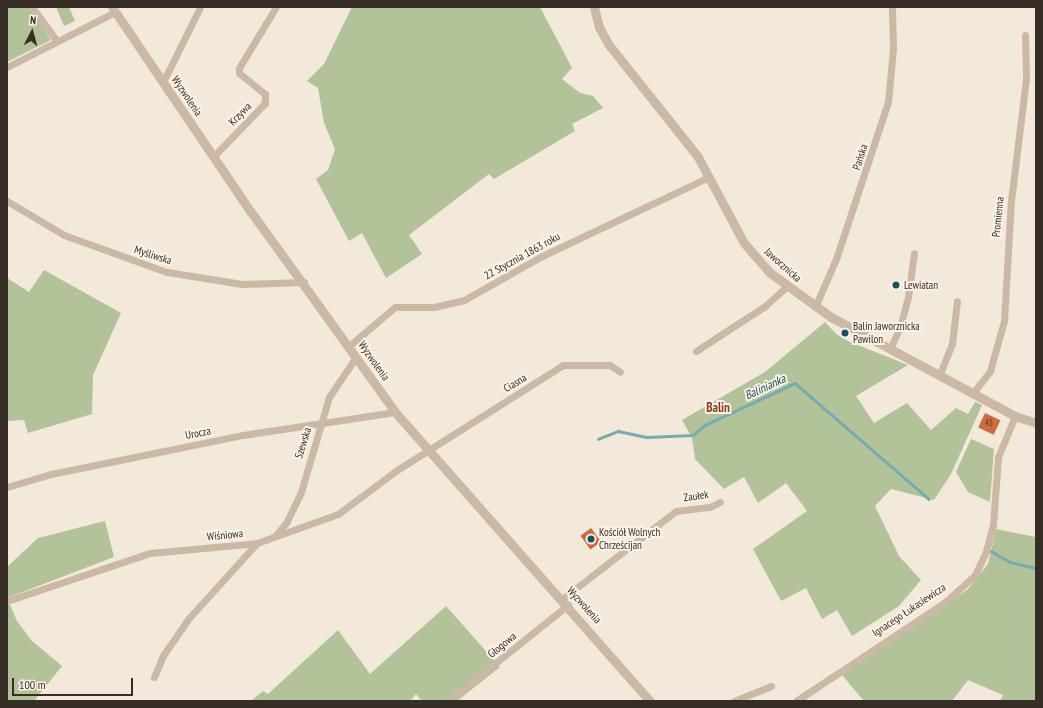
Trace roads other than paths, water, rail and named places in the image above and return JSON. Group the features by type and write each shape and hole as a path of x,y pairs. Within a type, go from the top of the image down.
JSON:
{"street":[{"path":"32,7 57,41"},
{"path":"163,82 200,7"},
{"name":"Krzywa","path":"213,157 265,103 265,94 240,73 240,68 276,7"},
{"name":"Jaworznicka","path":"594,7 599,27 609,45 684,139 709,177 744,242 759,262 815,307 938,376 1015,416 1036,423"},
{"name":"Pańska","path":"815,307 841,244 888,102 893,49 892,7"},
{"path":"7,67 113,10"},
{"name":"Wyzwolenia","path":"113,10 213,157 304,282 394,412 428,452 565,602 650,701"},
{"name":"Promienna","path":"973,394 990,371 1004,321 1011,201 1026,79 1025,35"},
{"name":"22 Stycznia 1863 roku","path":"349,346 395,307 434,307 464,300 542,256 709,177"},
{"name":"Myśliwska","path":"7,201 64,235 167,272 242,284 304,282"},
{"path":"890,349 900,328 908,297 914,253"},
{"path":"696,351 765,306 787,286"},
{"path":"938,376 952,344 957,301"},
{"name":"Szewska","path":"274,537 286,523 301,492 334,386 346,375 356,357"},
{"name":"Ciasna","path":"428,452 563,365 610,365 620,372"},
{"name":"Urocza","path":"7,487 51,474 153,453 394,412"},
{"name":"Ignacego Łukasiewicza","path":"796,701 944,603 975,575 987,548 994,518 998,457 1015,416"},
{"name":"Wiśniowa","path":"7,601 150,553 257,543 274,537 338,514 428,452"},
{"name":"Zaułek","path":"565,602 676,511 710,507 720,502"},
{"path":"154,677 164,654 189,618 257,543"},
{"name":"Głogowa","path":"448,701 565,602"},
{"path":"734,701 772,686"}],"waterway":[{"name":"Balinianka","path":"598,439 618,431 647,437 693,435 705,425 795,383 929,499"},
{"name":"Balinianka","path":"991,551 1010,562 1036,568"}],"place":[{"name":"Lewiatan","path":"896,285"},
{"name":"Balin Jaworznicka Pawilon","path":"845,333"},
{"name":"Kościół Wolnych Chrześcijan","path":"591,539"}],"district":[{"name":"Balin","path":"718,408"}]}
